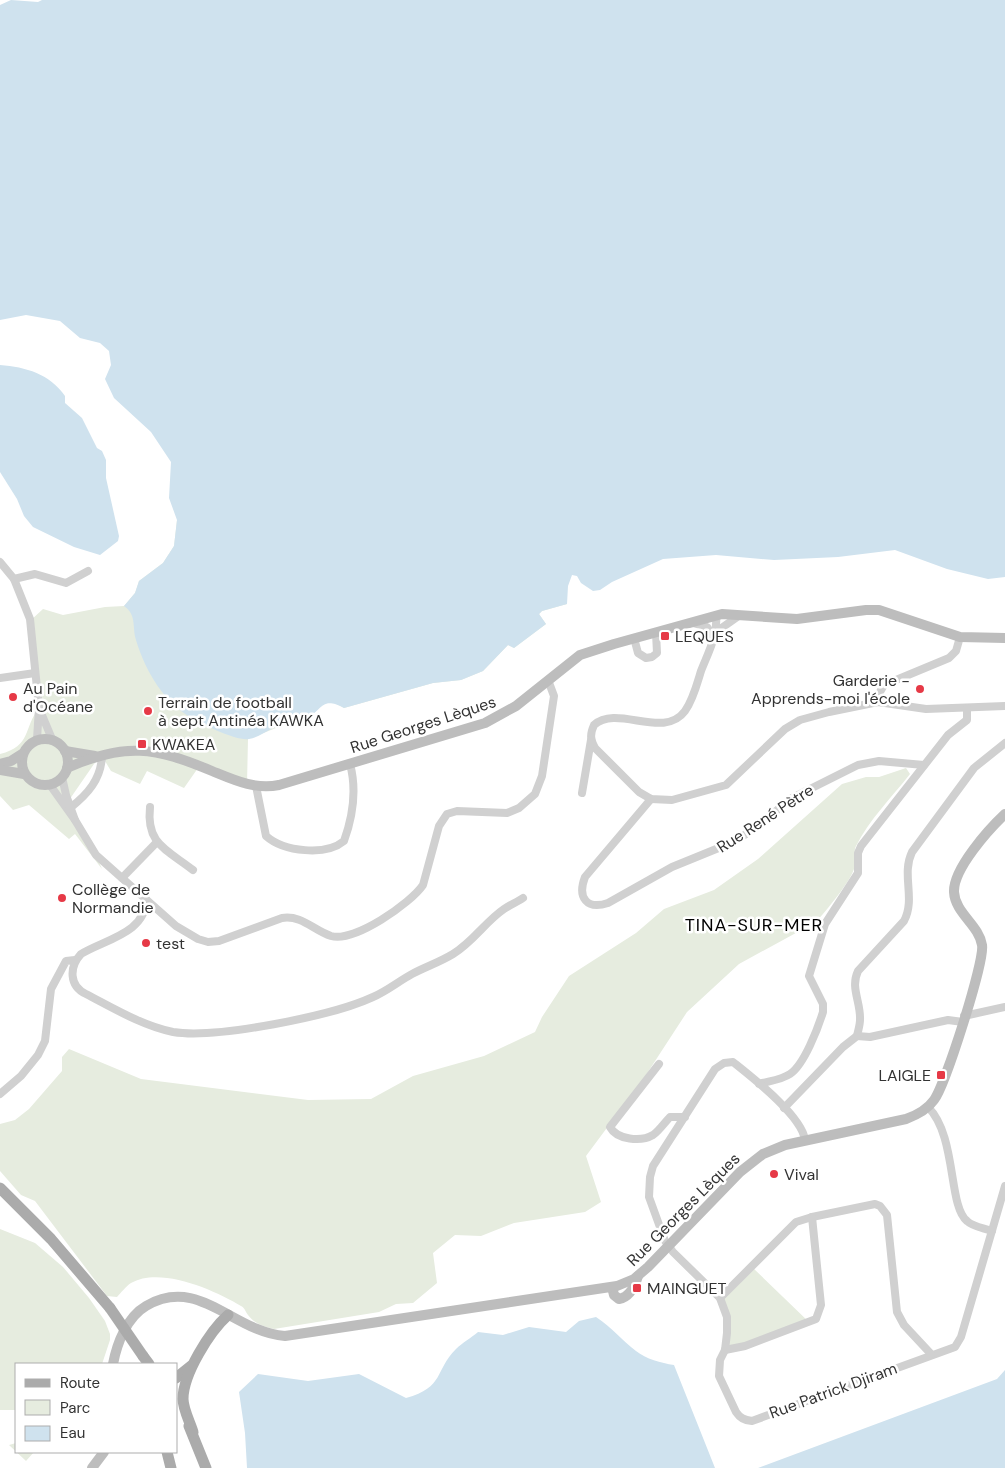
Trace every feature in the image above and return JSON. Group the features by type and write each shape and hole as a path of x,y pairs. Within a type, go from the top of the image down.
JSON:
{"main road":[{"name":"Rue Georges Lèques","path":"65,773 100,756 132,750 159,752 233,780 256,786 279,786 495,719 516,706 580,655 716,616 740,615 797,619 879,610 960,637 1005,638"},
{"path":"0,764 11,761 22,754 31,742 38,739 52,739 65,750 65,773 50,785 35,784 24,774 21,764 22,754"},
{"name":"Rue Georges Lèques","path":"65,750 100,756"},
{"path":"0,770 24,774"},
{"path":"928,1107 938,1095 944,1081 976,984 983,951 981,939 956,901 954,892 956,882 983,837 1005,814"},
{"name":"Rue Georges Lèques","path":"113,1363 125,1328 134,1316 154,1301 166,1296 184,1295 193,1297 264,1333 285,1336 612,1287 638,1276 748,1164 775,1148 906,1118 928,1107"},
{"path":"0,1188 51,1239 110,1308 146,1362"},
{"path":"206,1468 183,1401 184,1386 193,1365 224,1313"},
{"path":"178,1376 193,1365"},
{"path":"178,1409 193,1432"},
{"path":"92,1468 103,1453"}],"street":[{"path":"0,562 14,579 30,620 39,708 38,739"},
{"path":"14,579 35,574 66,583 88,571"},
{"path":"714,638 724,627 740,615"},
{"path":"582,793 594,725 607,718 668,722 678,718 689,702 714,638 717,629 716,616"},
{"path":"692,623 706,627 714,638"},
{"path":"634,638 638,653 646,658 652,658 657,653 658,647 656,633"},
{"path":"878,702 877,697 884,685 949,658 956,651 960,637"},
{"path":"0,678 35,673"},
{"path":"50,785 75,820 96,855 186,934 208,942 230,938 282,918 290,917 331,936 340,938 356,933 419,892 423,885 439,826 447,814 457,811 507,813 519,808 535,794 542,776 554,696 548,680"},
{"path":"591,740 595,748 628,782 651,799 672,800 719,788 733,781 771,740 800,720 878,702 926,709 1005,706"},
{"path":"39,708 46,729 52,739"},
{"path":"759,1084 781,1079 800,1065 823,1012 823,1004 809,976 825,924 858,874 858,853 861,846 948,734 967,720 967,708"},
{"path":"784,1108 843,1047 857,1036 861,1018 855,990 855,978 858,971 904,921 908,913 910,895 906,872 907,863 912,852 974,768 1005,742"},
{"path":"70,808 95,783 102,770 100,756"},
{"name":"Rue René Pètre","path":"651,799 585,877 582,891 586,901 598,906 608,903 672,867 726,845 750,832 792,798 858,765 880,761 924,764"},
{"path":"256,786 266,836 281,846 329,850 344,841 348,831 354,792 350,764"},
{"path":"65,773 70,808 75,820"},
{"path":"150,807 148,824 150,833 157,842 192,870"},
{"path":"122,878 157,842"},
{"path":"75,960 72,973 76,987 121,1011 171,1031 188,1034 224,1032 305,1017 374,997 411,974 453,954 475,938 503,910 523,898"},
{"path":"0,1094 21,1076 38,1055 45,1041 50,989 66,961 75,960 88,949 132,928 144,911 146,900"},
{"path":"857,1036 870,1037 948,1020 964,1019 1005,1008"},
{"path":"669,1246 649,1197 650,1176 653,1166 715,1069 724,1063 733,1062 784,1108 802,1128 805,1140"},
{"path":"659,1064 610,1127 626,1138 640,1139 655,1134 670,1117 685,1117"},
{"path":"928,1107 944,1130 960,1213 970,1224 992,1231"},
{"name":"Rue Patrick Djiram","path":"669,1246 720,1298 727,1317 725,1350 718,1368 722,1385 739,1417 752,1420 931,1354 948,1350 958,1343 1005,1186"},
{"path":"720,1298 796,1222 812,1216 869,1204 880,1206 887,1215 897,1312 904,1325 931,1354"},
{"path":"725,1350 745,1346 816,1319 820,1305 812,1216"}],"green space":[{"path":"177,520 567,604 542,611 539,614 546,624 514,648 508,645 483,671 461,680 433,683 344,708 335,703 323,703 306,718 289,719 276,728 248,739 247,784 198,768 184,788 147,771 140,784 111,771 102,756 94,764 65,806 96,855 102,869 75,834 69,839 29,805 13,810 0,796 0,754 10,751 22,741 39,708 30,621 43,609 63,615 105,607 124,606 135,593 139,581 163,563 174,546"},
{"path":"906,768 910,774 861,836 856,846 852,875 816,922 739,964 687,1012 644,1078 586,1156 601,1202 585,1212 514,1223 481,1236 455,1235 433,1253 437,1283 413,1303 396,1304 379,1312 274,1329 256,1323 242,1307 217,1293 187,1282 172,1279 143,1278 129,1284 117,1297 107,1296 35,1201 21,1195 0,1171 0,1124 15,1120 29,1109 62,1071 62,1057 69,1049 141,1079 308,1100 371,1099 413,1076 484,1056 535,1032 542,1017 569,976 636,933 664,909 714,890 758,859 842,784 866,777 879,777"},
{"path":"0,1229 35,1243 63,1267 105,1321 110,1334 110,1340 102,1363 15,1363 15,1410 0,1410"},
{"path":"752,1267 810,1323 725,1350 727,1333 720,1298"},
{"path":"15,1443 15,1451 9,1445"},
{"path":"17,1453 33,1453 26,1461"}],"water":[{"path":"11,0 38,2 42,0 1005,0 1005,577 988,579 947,569 895,550 838,557 774,560 716,555 663,559 612,582 600,590 593,591 581,583 577,576 572,575 568,586 567,604 542,611 539,614 546,624 514,648 508,645 483,671 461,680 433,683 344,708 336,704 326,704 305,718 290,719 249,739 237,738 195,720 184,713 166,696 151,676 136,640 131,613 124,606 135,593 139,581 163,563 174,546 177,520 169,498 171,462 151,432 114,398 105,379 111,365 109,351 100,343 80,338 60,321 26,315 0,320 0,5"},
{"path":"0,365 28,370 52,382 65,396 65,403 82,418 97,448 102,451 106,460 106,478 119,536 118,541 100,555 74,547 33,527 24,516 17,499 0,472"},
{"path":"596,1317 640,1354 674,1365 715,1468 247,1468 245,1433 239,1392 258,1374 308,1381 359,1374 406,1398 427,1389 437,1378 444,1364 456,1349 478,1332 503,1335 529,1327 566,1332 579,1321"},
{"path":"1005,1370 1005,1468 758,1468 997,1379"}],"place":[{"name":"LEQUES","path":"665,636"},
{"name":"Garderie - Apprends-moi l'école","path":"920,689"},
{"name":"Au Pain d'Océane","path":"13,697"},
{"name":"Terrain de football à sept Antinéa KAWKA","path":"148,711"},
{"name":"KWAKEA","path":"142,744"},
{"name":"Collège de Normandie","path":"62,898"},
{"name":"test","path":"146,943"},
{"name":"LAIGLE","path":"941,1075"},
{"name":"Vival","path":"774,1174"},
{"name":"MAINGUET","path":"637,1288"}],"district":[{"name":"TINA-SUR-MER","path":"754,925"}]}
